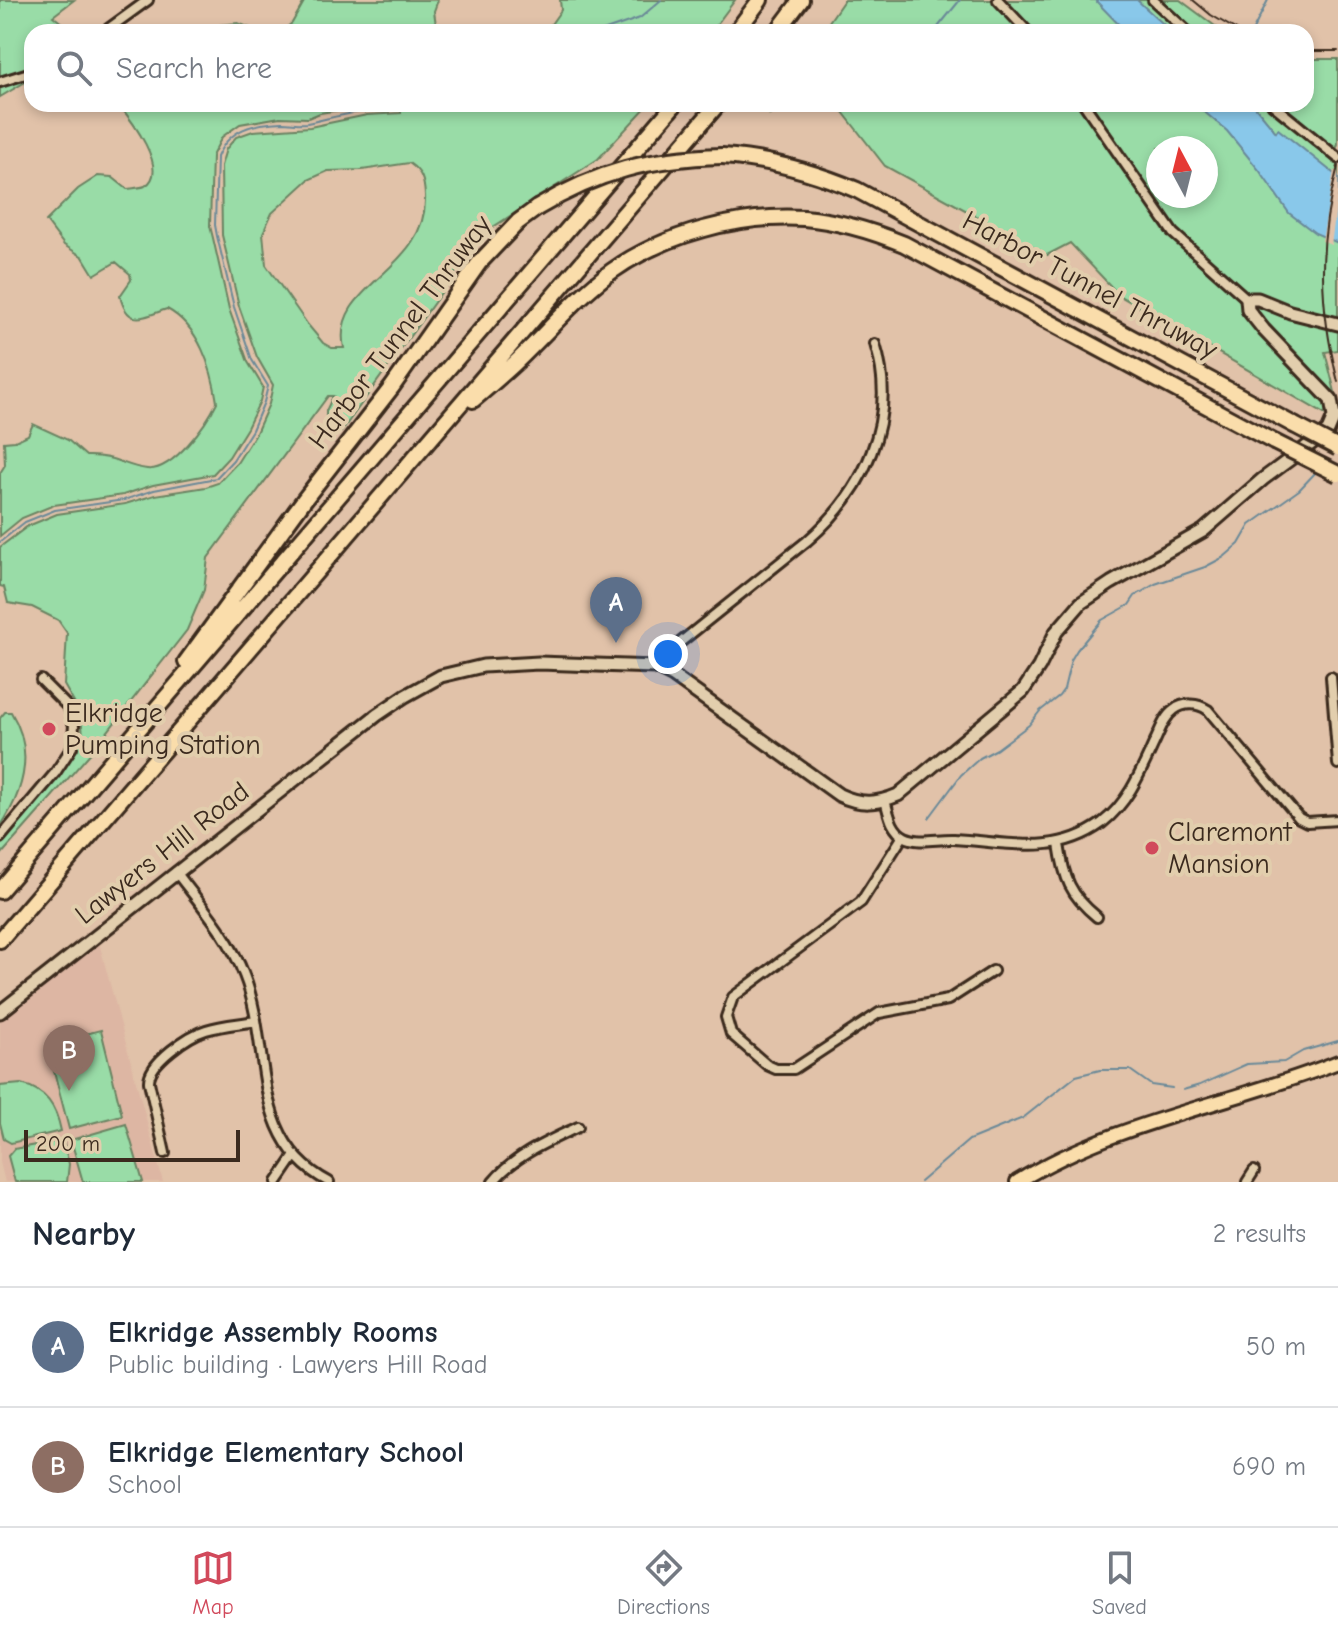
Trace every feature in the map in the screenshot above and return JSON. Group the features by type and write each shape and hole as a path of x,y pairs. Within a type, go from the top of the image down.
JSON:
{"highway":[{"path":"742,24 760,0"},
{"path":"783,24 801,0"},
{"path":"0,891 668,112"},
{"path":"0,940 711,112"},
{"name":"Harbor Tunnel Thruway","path":"130,739 296,511 392,387 479,263 518,222 537,208 589,180 619,170 676,159 722,156 761,160 836,182 868,196 1338,448"},
{"name":"Harbor Tunnel Thruway","path":"432,437 513,365 582,295 633,259 683,236 718,227 774,218 805,218 854,227 904,244 1338,474"}],"main road":[{"path":"1017,1182 1062,1157 1125,1129 1338,1062"}],"street":[{"path":"115,24 148,0"},
{"path":"998,0 1020,24"},
{"path":"1153,0 1179,24"},
{"path":"0,82 24,74"},
{"path":"1090,112 1173,233 1247,299 1258,299 1290,312 1338,324"},
{"path":"1282,112 1338,158"},
{"path":"1247,299 1248,310 1264,330 1331,400 1334,417 1328,431 1263,479 1203,531 1081,603 1056,632 1023,691 908,789 885,800 893,826 903,836 918,840 955,839 1024,846 1059,844 1085,833 1113,813 1134,786 1171,712 1191,704 1208,710 1299,818 1307,822 1338,820"},
{"path":"655,667 677,645 806,542 838,510 879,436 884,401 880,360 875,344"},
{"name":"Lawyers Hill Road","path":"0,1012 377,715 412,691 458,670 508,663 655,667 673,676 839,795 864,803 885,800"},
{"path":"1331,677 1338,764"},
{"path":"0,838 55,773 72,747 74,726 69,708 41,680"},
{"path":"903,836 861,902 733,997 726,1017 731,1034 767,1065 776,1069 794,1069 879,1013 948,1000 993,971"},
{"path":"1059,844 1073,893 1097,917"},
{"path":"176,872 234,952 250,991 278,1132 294,1157 329,1182"},
{"path":"165,1153 148,1076 154,1065 198,1033 256,1021"},
{"path":"493,1182 531,1149 578,1127"},
{"path":"277,1182 294,1157"},
{"path":"1247,1182 1254,1171"}],"shaded area":[{"path":"98,939 163,1182 5,1182 0,1162 0,1019"}],"green space":[{"path":"0,0 74,0 53,16 63,24 24,24 24,83 0,97"},
{"path":"305,0 438,0 434,11 436,24 292,23"},
{"path":"560,0 735,0 717,24 551,24 561,10"},
{"path":"844,0 1180,0 1212,24 828,24"},
{"path":"1314,59 1338,59 1338,144 1335,152 1338,154 1338,350 1325,352 1336,396 1326,415 1120,296 1070,243 1047,255 885,166 843,112 1314,112"},
{"path":"124,112 326,112 308,118 280,117 240,124 222,137 212,156 210,226 229,309 248,362 263,387 260,401 229,457 213,474 153,485 123,495 54,505 22,518 0,536 0,473 5,465 4,442 28,435 33,424 68,440 86,456 104,457 147,469 157,468 168,463 188,444 217,402 207,362 188,326 167,309 138,318 127,313 120,296 131,280 130,274 116,262 94,275 83,257 64,245 46,221 78,189 98,176 112,177 127,189 145,186 152,179 151,157"},
{"path":"401,112 642,112 598,159 484,233 341,432 330,432 326,428 326,411 333,396 328,396 208,558 204,590 187,630 94,749 0,856 0,845 83,736 81,715 64,685 67,633 58,620 32,607 8,603 4,587 0,586 0,547 28,526 57,514 125,504 218,483 237,463 256,433 269,404 273,385 257,357 239,306 222,235 221,166 226,149 236,137 253,131 310,127 367,115","holes":["409,163 420,173 425,195 422,221 412,242 351,308 344,326 344,348 332,348 323,343 308,325 266,265 263,233 272,213 308,180 328,171"]},
{"path":"5,712 11,712 23,741 24,771 15,799 0,827 0,718"},
{"path":"101,1030 122,1115 69,1129 47,1044"},
{"path":"21,1084 37,1090 48,1100 61,1131 11,1143 4,1139 0,1123 0,1086"},
{"path":"126,1124 143,1182 83,1182 71,1140"},
{"path":"63,1140 69,1164 67,1182 15,1182 8,1156 14,1149"}],"water":[{"path":"1095,0 1137,0 1163,24 1118,24"},
{"path":"1204,112 1260,112 1276,132 1278,129 1338,177 1338,243 1315,233 1289,213 1227,131"}],"pier":[{"path":"1334,170 1338,172 1338,194 1331,245 1322,241"}],"waterway":[{"path":"623,24 640,18 661,0"},
{"path":"940,24 960,0"},
{"path":"1256,24 1268,0"},
{"path":"0,542 25,522 55,510 124,500 154,490 216,478 233,460 252,430 268,386 252,360 234,307 215,225 217,157 228,140 252,126 307,123 358,112"},
{"path":"929,818 961,775 980,758 1029,725 1040,711 1059,696 1064,689 1071,660 1102,620 1129,605 1135,596 1155,584 1224,557 1239,544 1250,525 1299,490 1317,471"},
{"path":"1183,1090 1247,1064 1284,1062 1303,1051 1338,1041"},
{"path":"920,1182 969,1140 1023,1118 1076,1076 1100,1070 1130,1070 1151,1085 1172,1088"}],"railway":[{"path":"1193,0 1226,24"},
{"path":"1314,51 1338,51"},
{"path":"1338,166 1326,222 1323,274 1327,327 1338,382"}],"place":[{"name":"Elkridge Assembly Rooms","path":"616,643"},
{"name":"Elkridge Pumping Station","path":"49,729"},
{"name":"Claremont Mansion","path":"1152,848"},
{"name":"Elkridge Elementary School","path":"69,1091"}]}
